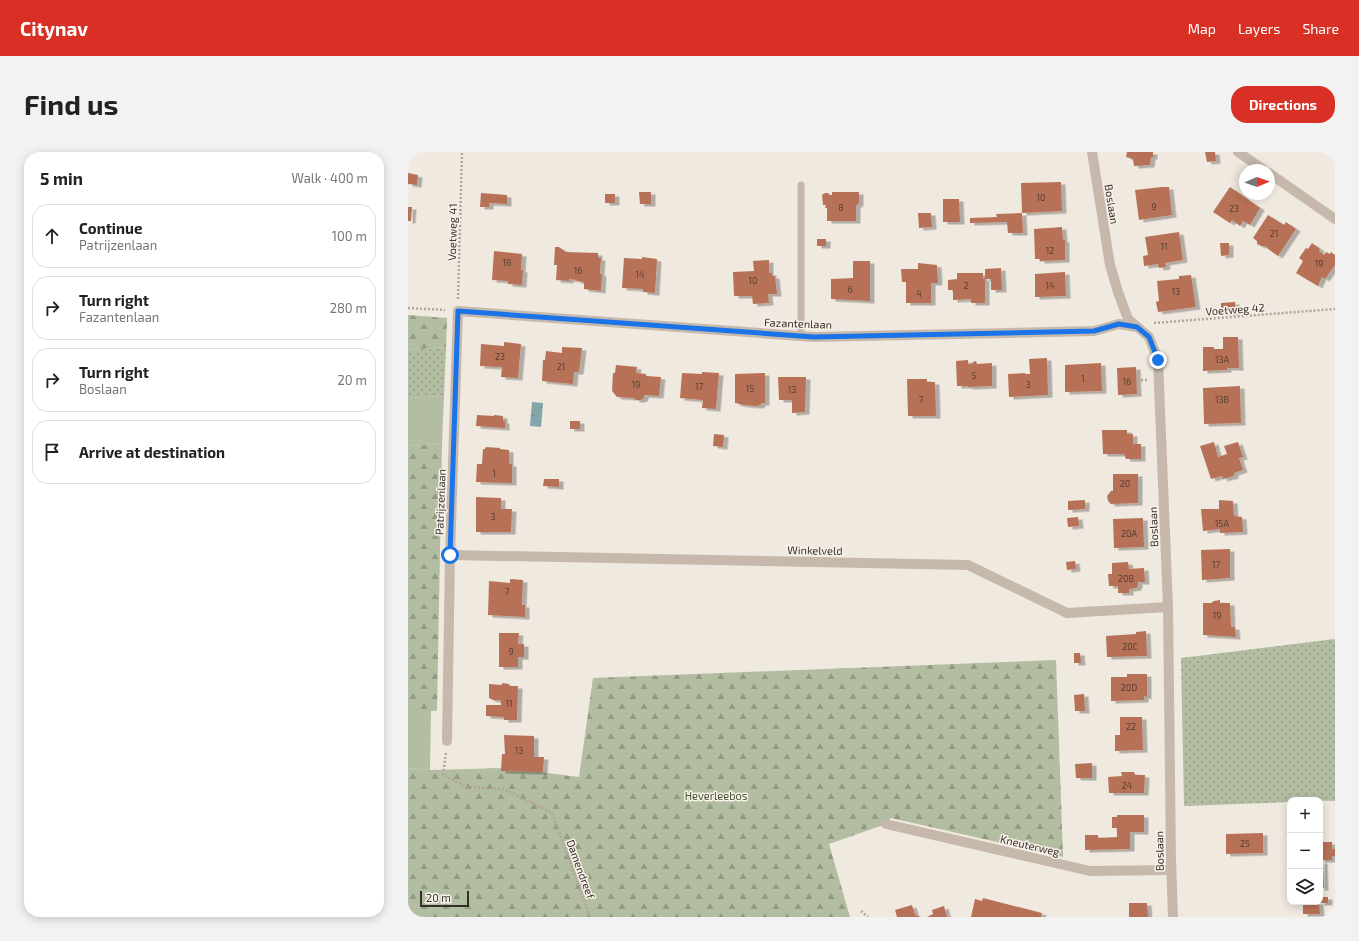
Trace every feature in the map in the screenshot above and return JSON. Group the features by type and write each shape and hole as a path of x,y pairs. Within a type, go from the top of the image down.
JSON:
{"street":[{"name":"Boslaan","path":"1092,152 1110,265 1118,292 1128,319 1149,337 1158,360 1168,607 1171,870 1173,917"},
{"path":"1238,152 1255,164"},
{"path":"1275,177 1335,219"},
{"name":"Fazantenlaan","path":"458,311 801,337 1094,331 1119,324 1137,327"},
{"name":"Patrijzenlaan","path":"447,740 450,555 458,311"},
{"name":"Winkelveld","path":"450,555 968,565 1068,613 1168,607"},
{"name":"Kneuterweg","path":"886,824 1090,871 1171,870"}],"lane":[{"path":"801,185 801,337"}],"path":[{"name":"Voetweg 41","path":"458,311 462,152"},
{"path":"408,308 458,311"},
{"name":"Voetweg 42","path":"1137,327 1147,324 1335,309"},
{"path":"1137,380 1147,380"},
{"name":"Damendreef","path":"447,740 443,775 468,787 504,789 552,813 590,917"},
{"path":"861,911 868,917"}],"green space":[{"path":"408,315 447,318 446,347 408,350"},
{"path":"446,347 444,396 408,398 408,350"},
{"path":"444,396 442,444 408,446 408,398"},
{"path":"442,444 437,711 408,710 408,446"},
{"path":"1335,639 1335,801 1323,801 1323,797 1287,797 1287,802 1184,806 1181,658"},
{"name":"Heverleebos","path":"1056,660 1063,857 891,818 886,824 829,844 850,917 408,917 408,768 430,770 506,768 579,777 593,678"},
{"path":"408,710 431,710 430,770 408,768"}],"water":[{"path":"532,402 543,403 541,427 530,426"}],"building":[{"path":"1127,152 1153,152 1153,157 1151,157 1150,165 1134,166 1133,159 1126,157"},
{"path":"1205,152 1215,152 1216,161 1207,162"},
{"path":"408,173 418,175 417,185 408,184"},
{"path":"1061,182 1062,211 1022,213 1021,183"},
{"path":"1169,187 1172,215 1139,220 1135,190"},
{"path":"1230,187 1239,193 1239,200 1249,200 1260,208 1250,225 1243,221 1240,226 1232,220 1230,223 1213,212"},
{"path":"639,192 651,192 651,204 640,204"},
{"path":"832,192 859,192 859,203 856,206 856,221 827,221 827,208 825,208 826,205 823,205 822,195 828,193 832,195"},
{"path":"481,193 507,195 507,204 489,203 489,207 480,207"},
{"path":"605,194 615,194 615,203 605,203"},
{"path":"943,199 959,199 960,222 943,222"},
{"path":"408,207 412,207 411,221 408,221"},
{"path":"918,213 931,213 932,227 919,228"},
{"path":"1022,213 1023,233 1008,233 1007,222 970,223 970,218 997,217 996,214"},
{"path":"1268,215 1284,225 1286,222 1296,229 1278,256 1265,246 1257,244 1257,241 1253,238"},
{"path":"1062,227 1063,240 1065,240 1065,260 1040,261 1040,259 1035,259 1034,229"},
{"path":"1179,232 1183,260 1165,263 1166,267 1159,268 1158,264 1144,266 1143,256 1148,255 1145,237"},
{"path":"817,239 826,239 826,246 817,246"},
{"path":"1220,243 1229,243 1229,255 1221,256"},
{"path":"1312,243 1320,249 1319,251 1324,255 1326,252 1330,254 1331,252 1335,255 1335,265 1325,279 1322,277 1318,286 1296,273 1303,261 1299,258 1306,248 1308,249"},
{"path":"555,247 559,247 566,252 598,253 598,258 601,258 601,291 584,289 584,282 576,281 577,280 556,280 557,265 554,265"},
{"path":"494,251 522,254 522,285 508,284 508,281 492,280"},
{"path":"642,257 657,259 655,293 643,292 643,289 622,288 624,258 642,259"},
{"path":"769,260 769,273 772,273 772,276 775,276 777,294 768,294 769,303 753,304 752,296 734,296 733,272 754,271 753,261"},
{"path":"853,261 870,261 870,301 831,299 831,279 853,278"},
{"path":"918,263 937,265 938,283 931,283 931,303 906,303 906,282 902,282 901,269 918,269"},
{"path":"1001,268 1002,290 991,290 991,279 985,279 985,269"},
{"path":"1065,272 1066,296 1035,297 1035,274"},
{"path":"957,273 983,273 983,279 985,278 985,303 971,303 971,299 953,300 953,290 948,290 948,280 957,279"},
{"path":"1191,275 1196,307 1158,312 1156,302 1159,301 1157,281 1179,279 1179,276"},
{"path":"1235,302 1236,312 1221,313 1221,303"},
{"path":"1223,337 1238,337 1239,368 1203,371 1203,347 1223,349"},
{"path":"504,342 521,344 518,378 501,377 502,367 480,366 481,344 504,346"},
{"path":"562,347 582,348 579,372 574,372 573,384 542,381 543,360 545,360 546,351 562,353"},
{"path":"1047,358 1048,395 1009,397 1008,374 1030,374 1029,359"},
{"path":"968,360 968,364 972,364 976,361 977,364 992,363 992,386 957,386 956,361"},
{"path":"1101,363 1102,391 1065,392 1065,365"},
{"path":"616,365 637,367 636,373 646,374 646,376 661,377 659,396 644,395 644,398 641,400 617,397 612,391 613,373 615,373"},
{"path":"1136,367 1137,394 1118,395 1117,368"},
{"path":"702,372 719,373 716,409 702,408 703,400 680,398 682,373 702,374"},
{"path":"765,373 765,403 761,403 761,405 757,406 735,403 735,374"},
{"path":"778,377 806,377 805,412 792,413 792,400 779,400"},
{"path":"907,379 927,379 927,382 935,382 936,416 908,416"},
{"path":"1240,386 1241,423 1204,424 1203,388"},
{"path":"477,415 503,416 505,428 476,426"},
{"path":"570,421 580,421 580,429 570,429"},
{"path":"1102,430 1127,430 1127,434 1133,434 1133,444 1141,444 1141,459 1126,459 1124,454 1103,454"},
{"path":"714,434 724,435 723,447 713,446"},
{"path":"1214,442 1218,457 1227,454 1224,446 1238,442 1243,457 1239,458 1243,470 1234,473 1234,476 1223,479 1222,476 1211,479 1200,446"},
{"path":"486,447 509,450 509,464 512,464 512,483 476,482 477,464 482,464 483,449"},
{"path":"1113,474 1138,474 1138,503 1111,504 1108,501 1107,496 1111,491 1113,491"},
{"path":"544,479 559,479 559,487 543,486"},
{"path":"476,497 501,498 501,509 512,509 511,532 476,532"},
{"path":"1085,500 1085,509 1068,510 1068,501"},
{"path":"1219,500 1233,501 1234,516 1242,517 1243,532 1220,533 1220,529 1203,531 1201,509 1219,509"},
{"path":"1078,517 1079,526 1068,527 1067,518"},
{"path":"1143,518 1144,547 1114,548 1113,519"},
{"path":"1230,549 1230,578 1202,580 1201,550"},
{"path":"1075,561 1076,569 1067,570 1066,562"},
{"path":"1128,562 1129,569 1144,568 1145,582 1138,582 1137,588 1129,589 1129,593 1118,593 1118,586 1109,586 1108,574 1112,574 1112,563"},
{"path":"510,579 523,580 522,605 525,605 525,617 488,615 489,581 510,583"},
{"path":"1220,600 1220,603 1230,603 1231,627 1235,627 1236,637 1203,635 1203,603 1211,603"},
{"path":"1146,631 1147,656 1107,657 1106,636 1136,634 1136,632"},
{"path":"499,633 519,633 518,644 524,644 524,657 518,657 518,667 499,667"},
{"path":"1074,653 1080,653 1081,663 1074,663"},
{"path":"1127,674 1147,674 1147,697 1144,696 1144,700 1111,701 1111,677 1127,677"},
{"path":"502,683 509,684 510,686 518,686 517,720 504,720 504,717 486,716 486,705 501,705 501,700 493,700 489,698 489,684 502,685"},
{"path":"1084,694 1085,711 1075,711 1074,695"},
{"path":"1120,717 1142,717 1143,750 1115,751 1115,735 1120,735"},
{"path":"504,735 534,736 534,757 544,757 543,772 501,771 502,754 505,754"},
{"path":"1092,763 1092,778 1076,778 1075,764"},
{"path":"1121,772 1134,772 1135,775 1145,775 1144,793 1109,793 1108,777 1122,776"},
{"path":"1117,815 1144,815 1144,832 1130,832 1130,849 1085,850 1085,835 1098,835 1098,838 1117,837 1117,828 1112,828 1112,817 1117,817"},
{"path":"1263,833 1263,853 1226,854 1226,834"},
{"path":"1323,842 1332,842 1332,849 1335,849 1335,856 1332,856 1332,860 1323,860"},
{"path":"1323,861 1324,888 1323,888"},
{"path":"1323,897 1328,897 1328,903 1323,903"},
{"path":"983,898 1042,913 1041,917 971,917 975,899 982,901"},
{"path":"1129,903 1147,903 1148,917 1129,917"},
{"path":"912,905 915,915 921,917 897,917 895,910"},
{"path":"1303,905 1319,905 1320,914 1303,914"},
{"path":"944,906 947,917 927,917 933,914 932,910"}],"route":[{"path":"450,555 458,311 801,337 1094,331 1119,324 1137,327 1149,337 1158,360"}]}
